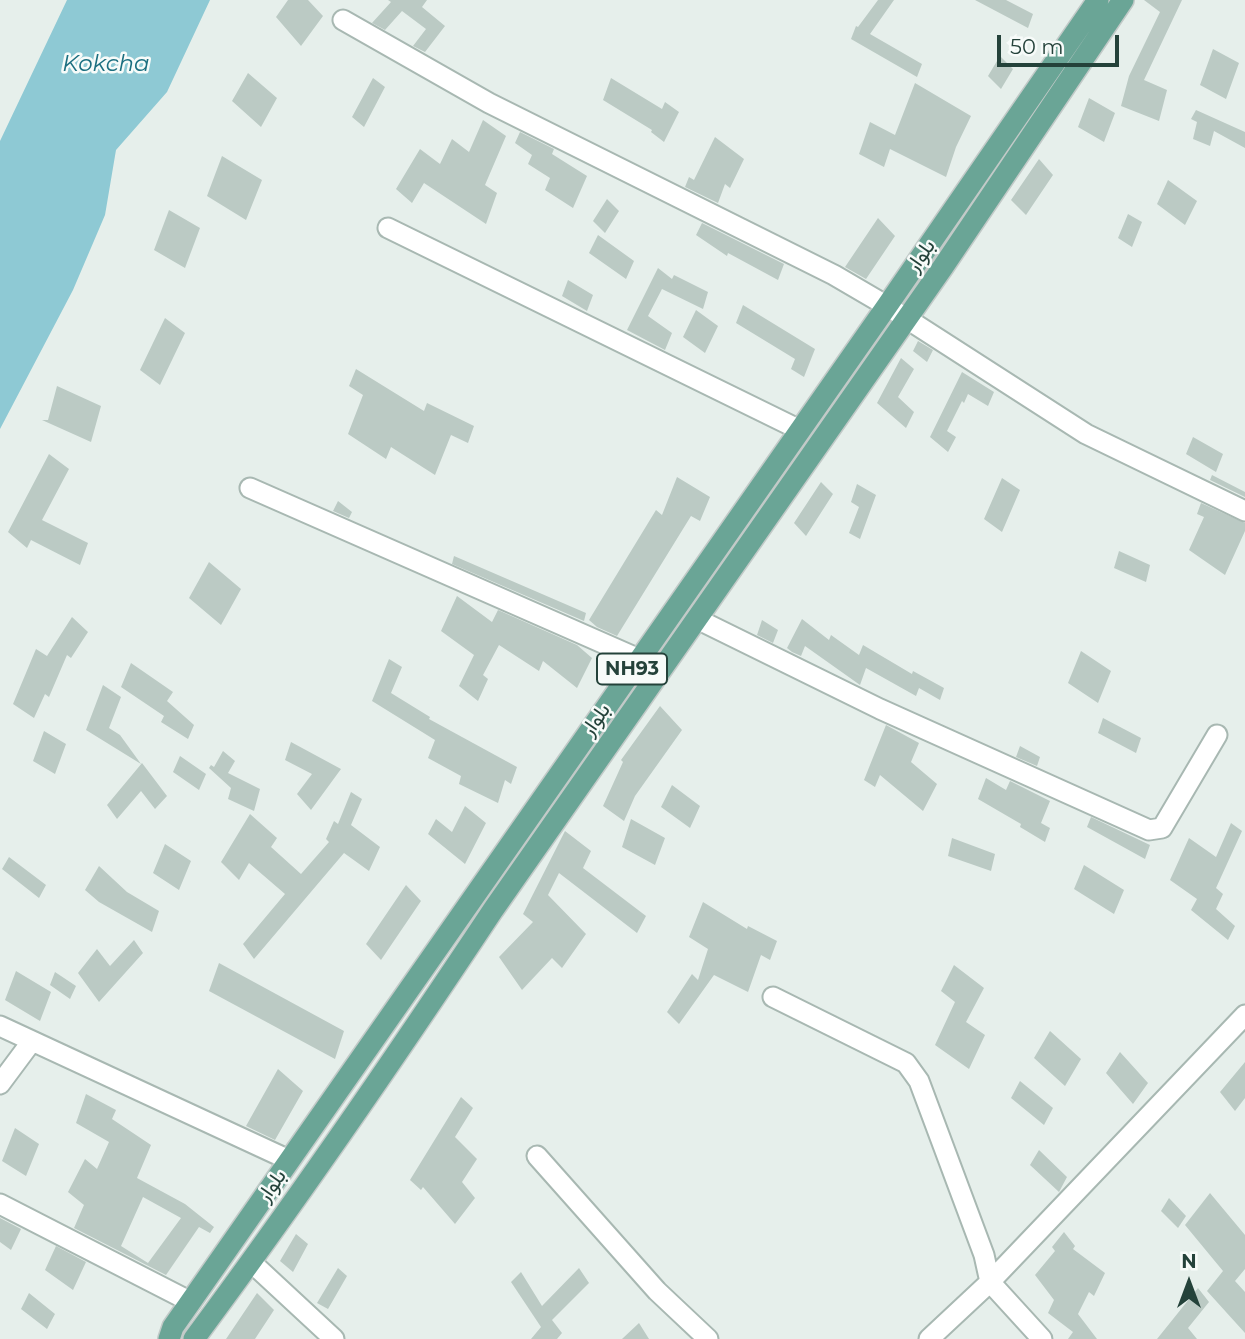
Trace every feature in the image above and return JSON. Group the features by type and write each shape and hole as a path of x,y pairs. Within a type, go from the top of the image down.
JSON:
{"main road":[{"name":"بلوار","path":"169,1339 173,1327 320,1115 1098,0"},
{"name":"بلوار","path":"194,1339 344,1129 1013,166 1124,0"},
{"path":"320,1115 344,1129"}],"street":[{"path":"342,20 489,103 834,275 1086,434 1245,511"},
{"path":"388,228 800,430"},
{"path":"250,488 639,659"},
{"path":"697,619 880,709 1149,830 1162,828 1217,735"},
{"path":"773,997 906,1063 919,1081 984,1255 990,1282 1042,1339"},
{"path":"929,1339 990,1282 1245,1015"},
{"path":"0,1026 289,1160"},
{"path":"0,1084 32,1041"},
{"path":"537,1156 657,1291 708,1339"},
{"path":"0,1205 191,1302"},
{"path":"251,1262 334,1339"}],"water":[{"name":"Kokcha","path":"67,0 210,0 167,92 116,150 105,215 73,290 0,429 0,141"}],"building":[{"path":"288,0 308,0 323,16 301,46 276,17"},
{"path":"388,0 427,0 422,7 445,26 425,52 413,46 426,29 402,11 385,30 372,23 391,2"},
{"path":"878,0 894,0 870,34 922,64 917,77 851,39 856,26 858,27"},
{"path":"975,0 1006,0 1033,14 1028,28"},
{"path":"1144,0 1182,0 1144,80 1167,90 1159,121 1121,106 1129,76 1160,12"},
{"path":"1213,49 1239,63 1226,99 1200,85"},
{"path":"1000,56 1013,69 1001,89 988,76"},
{"path":"248,73 277,98 261,127 232,101"},
{"path":"373,78 385,87 364,127 352,117"},
{"path":"611,78 662,109 665,102 679,112 664,142 651,132 652,130 603,100"},
{"path":"915,83 971,116 956,147 946,177 890,149 884,167 859,154 870,122 895,135"},
{"path":"1089,98 1115,113 1104,142 1078,127"},
{"path":"1196,110 1245,132 1245,148 1214,131 1210,146 1193,139 1197,122 1191,119"},
{"path":"483,120 506,136 485,185 497,193 486,224 424,183 412,203 396,189 420,149 440,164 452,139 469,152"},
{"path":"520,132 554,149 552,154 587,176 573,208 545,190 550,178 528,164 532,155 515,143"},
{"path":"715,137 744,159 730,188 725,184 718,203 685,187 689,177 694,180"},
{"path":"222,156 262,180 246,220 207,196"},
{"path":"1039,159 1053,175 1026,215 1011,200"},
{"path":"1168,180 1197,201 1185,225 1157,204"},
{"path":"607,199 619,211 605,233 593,221"},
{"path":"169,210 200,228 185,268 154,250"},
{"path":"1128,214 1142,222 1132,247 1118,238"},
{"path":"878,218 895,236 866,279 845,267"},
{"path":"702,223 784,264 778,280 728,253 727,256 696,235"},
{"path":"598,235 634,261 626,279 589,253"},
{"path":"658,268 672,279 674,275 708,292 703,309 662,289 648,316 672,333 665,350 627,330"},
{"path":"568,280 593,295 587,311 562,296"},
{"path":"743,305 815,349 804,377 791,369 795,359 736,323"},
{"path":"696,310 718,326 705,353 683,337"},
{"path":"165,318 185,333 160,385 140,370"},
{"path":"918,341 933,350 927,362 913,351"},
{"path":"901,358 914,369 898,397 914,412 906,428 877,403"},
{"path":"356,369 424,411 427,403 474,426 468,443 451,435 435,475 391,447 386,459 348,434 363,395 349,386"},
{"path":"962,372 994,392 988,406 968,394 964,403 962,401 947,431 956,437 948,452 930,437"},
{"path":"57,386 101,406 91,442 42,420 48,420"},
{"path":"1193,437 1223,454 1216,472 1186,454"},
{"path":"49,454 69,469 42,520 88,543 80,565 31,540 27,548 8,532"},
{"path":"1212,475 1245,492 1245,497 1210,480"},
{"path":"677,477 710,497 700,521 691,516 617,636 597,627 589,620 656,510 662,515"},
{"path":"1002,478 1020,490 1002,532 984,519"},
{"path":"821,482 833,494 806,536 794,523"},
{"path":"857,484 876,495 860,539 849,533 859,507 851,502"},
{"path":"338,501 352,512 349,518 333,511"},
{"path":"1201,503 1245,523 1245,531 1225,575 1189,550 1204,517 1197,514"},
{"path":"1119,551 1150,565 1146,582 1114,568"},
{"path":"454,556 586,613 584,621 452,564"},
{"path":"209,562 241,589 221,625 189,598"},
{"path":"457,596 492,622 498,610 577,645 592,658 577,688 543,661 539,671 499,645 483,675 488,679 478,701 459,686 474,655 441,631"},
{"path":"72,617 88,632 71,658 67,655 49,697 45,694 34,718 13,704 36,649 47,656"},
{"path":"802,619 829,640 831,635 859,655 863,645 912,674 913,671 944,688 940,700 919,688 916,696 866,668 860,685 805,646 801,656 792,652 787,648"},
{"path":"762,620 778,630 773,643 757,635"},
{"path":"1081,651 1111,671 1098,703 1068,683"},
{"path":"389,659 402,667 391,693 430,717 429,719 517,767 511,784 505,780 498,803 459,784 461,776 428,758 435,740 372,701"},
{"path":"131,663 173,692 167,701 194,725 188,739 161,722 164,716 121,687"},
{"path":"103,685 121,697 109,728 120,735 141,764 86,730"},
{"path":"660,706 682,730 635,796 624,821 603,806 623,762 621,760"},
{"path":"1103,718 1141,738 1136,753 1098,733"},
{"path":"886,725 919,743 911,762 937,784 923,811 880,775 875,787 864,780"},
{"path":"44,731 66,744 55,774 33,761"},
{"path":"291,742 341,769 311,810 297,794 312,774 285,760"},
{"path":"1020,746 1040,757 1037,766 1016,757"},
{"path":"223,751 235,761 228,773 260,789 254,811 228,799 231,788 209,768 211,765 214,767"},
{"path":"180,756 206,774 199,790 173,772"},
{"path":"142,763 167,796 155,809 141,791 117,819 107,805"},
{"path":"986,778 1006,790 1010,781 1050,801 1041,823 1050,828 1045,842 1020,827 1021,824 978,799"},
{"path":"672,785 700,806 690,828 661,807"},
{"path":"351,792 362,799 351,825 380,847 369,871 344,853 254,959 243,944 285,894 249,863 239,880 221,862 250,814 277,838 271,847 301,874 329,842 326,839 334,821 338,824"},
{"path":"465,806 486,823 465,864 428,834 436,819 452,832"},
{"path":"1091,817 1150,845 1145,859 1087,827"},
{"path":"631,819 665,838 655,865 622,847"},
{"path":"1231,823 1242,831 1216,888 1223,894 1216,909 1235,926 1228,940 1191,910 1197,899 1170,880 1189,838 1216,857"},
{"path":"565,831 591,851 583,868 646,916 637,933 559,873 548,895 586,934 562,968 552,958 522,990 499,957 533,922 523,914"},
{"path":"952,838 995,854 991,871 948,856"},
{"path":"165,844 191,861 179,890 153,873"},
{"path":"9,857 46,885 39,898 2,869"},
{"path":"1084,865 1124,890 1114,914 1074,889"},
{"path":"99,866 127,892 159,911 152,932 99,902 85,890"},
{"path":"406,885 421,901 381,960 366,944"},
{"path":"703,902 747,929 748,926 777,941 770,960 761,955 748,992 714,975 679,1024 667,1012 692,974 698,980 708,949 689,937"},
{"path":"134,940 143,953 99,1002 78,973 97,949 110,966"},
{"path":"219,963 344,1031 335,1059 209,991"},
{"path":"954,965 984,988 966,1022 985,1035 969,1069 935,1045 955,1002 941,991"},
{"path":"16,971 51,992 40,1021 5,1000"},
{"path":"55,972 76,986 70,999 50,985"},
{"path":"1050,1031 1081,1059 1065,1086 1034,1058"},
{"path":"1120,1052 1148,1083 1133,1104 1106,1073"},
{"path":"1245,1062 1245,1098 1235,1111 1220,1092"},
{"path":"278,1069 303,1091 275,1140 246,1126"},
{"path":"1020,1081 1053,1108 1044,1125 1011,1098"},
{"path":"86,1094 116,1110 112,1119 151,1145 137,1178 185,1204 214,1227 210,1233 199,1227 166,1275 74,1228 84,1205 68,1192 85,1159 97,1169 109,1142 76,1123","holes":["143,1197 181,1218 148,1263 121,1246"]},
{"path":"461,1097 473,1108 455,1137 477,1159 462,1182 475,1198 455,1224 423,1187 421,1190 410,1180"},
{"path":"15,1128 39,1144 26,1176 2,1161"},
{"path":"1039,1150 1067,1177 1059,1192 1030,1165"},
{"path":"1210,1193 1245,1235 1245,1269 1235,1281 1245,1292 1245,1333 1207,1291 1223,1271 1185,1225"},
{"path":"1169,1198 1186,1216 1178,1228 1161,1211"},
{"path":"0,1218 21,1229 11,1250 0,1242"},
{"path":"1064,1232 1075,1246 1073,1249 1105,1273 1094,1296 1089,1292 1078,1314 1097,1339 1068,1339 1073,1332 1048,1313 1054,1300 1035,1275 1055,1251 1052,1247"},
{"path":"296,1234 308,1244 293,1272 280,1261"},
{"path":"56,1246 86,1262 73,1290 45,1270"},
{"path":"338,1268 347,1276 328,1309 317,1303"},
{"path":"579,1268 589,1283 552,1320 562,1333 557,1339 531,1339 541,1327 511,1282 521,1272 542,1306"},
{"path":"1198,1288 1209,1302 1188,1328 1197,1339 1157,1339"},
{"path":"29,1293 55,1314 47,1329 21,1309"},
{"path":"257,1293 274,1310 255,1339 226,1339"},
{"path":"639,1323 649,1339 622,1339"}]}
